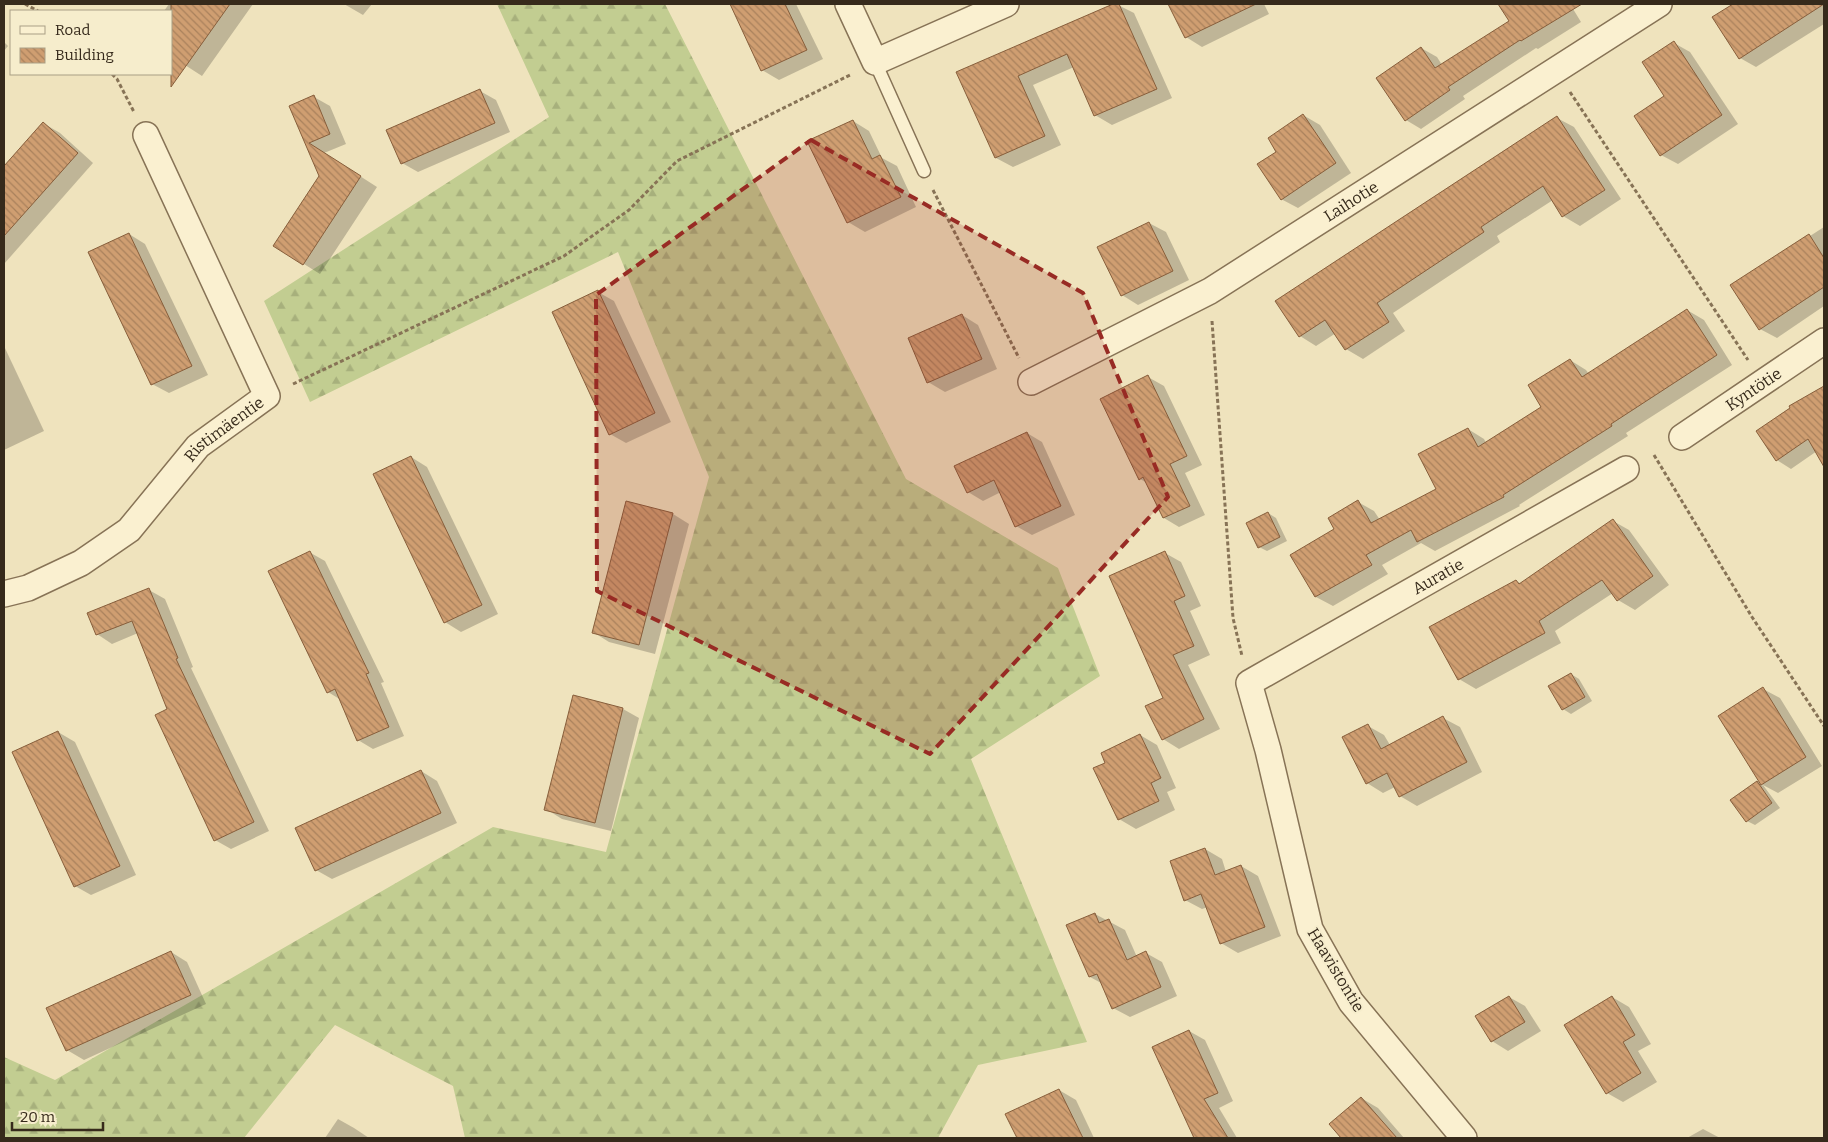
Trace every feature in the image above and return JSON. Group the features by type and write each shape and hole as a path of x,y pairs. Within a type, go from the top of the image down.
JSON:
{"street":[{"path":"848,4 875,62 1006,4"},
{"name":"Laihotie","path":"1031,382 1210,291 1659,4"},
{"name":"Ristimäentie","path":"4,594 28,588 81,563 129,530 198,446 267,396 146,136"},
{"name":"Kyntötie","path":"1682,437 1762,381 1824,341"},
{"name":"Auratie","path":"1249,683 1626,469"},
{"name":"Haavistontie","path":"1249,683 1268,750 1310,929 1351,1002 1464,1138"}],"lane":[{"path":"875,62 924,171"}],"path":[{"path":"25,4 36,10"},
{"path":"267,396 564,256 629,210 677,161 875,62"},
{"path":"1556,70 1762,381"},
{"path":"113,75 117,79 146,136"},
{"path":"924,171 1031,382"},
{"path":"1210,291 1233,618 1249,683"},
{"path":"1626,469 1654,455 1682,437"},
{"path":"1654,455 1752,617 1824,726"}],"highlighted area":[{"path":"811,140 1083,293 1168,497 930,754 597,591 596,295"}],"green space":[{"path":"497,4 665,4 906,479 1058,568 1100,676 971,759 1087,1042 978,1065 938,1138 465,1138 453,1086 335,1025 244,1138 4,1138 4,1057 55,1080 493,827 606,852 709,477 618,252 310,402 264,301 549,117"}],"building":[{"path":"171,4 230,4 171,87 172,10"},
{"path":"730,4 785,4 807,50 761,71"},
{"path":"1113,4 1119,4 1157,89 1094,116 1067,54 1018,76 1045,136 995,158 956,72"},
{"path":"1168,4 1256,4 1185,38"},
{"path":"1498,4 1582,4 1520,40 1448,87 1450,90 1405,121 1376,78 1421,47 1435,68 1509,21"},
{"path":"1733,4 1824,4 1739,59 1712,17"},
{"path":"1674,41 1722,115 1660,156 1634,116 1664,96 1642,62"},
{"path":"480,89 495,123 401,164 386,130"},
{"path":"314,95 330,134 309,143 361,176 303,265 273,246 319,176 289,106"},
{"path":"1303,114 1336,163 1281,200 1257,164 1276,152 1268,138"},
{"path":"1557,116 1605,190 1562,217 1543,186 1481,227 1484,232 1377,303 1389,322 1345,350 1325,320 1299,337 1275,301"},
{"path":"853,120 872,159 880,155 901,197 847,223 807,141"},
{"path":"43,122 78,153 4,236 4,166"},
{"path":"1149,222 1173,271 1121,296 1097,247"},
{"path":"129,233 192,366 151,385 88,252"},
{"path":"1809,234 1824,258 1824,287 1759,330 1730,285"},
{"path":"598,290 655,413 609,435 552,312"},
{"path":"1687,309 1717,355 1611,424 1612,426 1503,495 1504,497 1417,542 1411,530 1366,555 1372,565 1315,597 1290,555 1334,529 1328,518 1358,500 1371,523 1436,489 1418,454 1468,428 1478,447 1541,407 1528,385 1570,359 1582,377"},
{"path":"962,314 982,359 927,383 908,338"},
{"path":"1148,375 1187,456 1170,464 1190,506 1163,518 1143,477 1139,480 1100,399"},
{"path":"1824,386 1824,467 1808,439 1776,461 1756,431 1790,408 1789,406"},
{"path":"1027,432 1061,506 1015,527 994,480 967,493 954,466"},
{"path":"411,456 482,605 444,623 373,474"},
{"path":"626,501 673,513 639,645 592,633"},
{"path":"1268,512 1280,537 1258,548 1246,523"},
{"path":"1613,519 1653,576 1617,601 1602,580 1539,621 1545,633 1458,680 1429,627 1516,580 1519,584"},
{"path":"310,551 369,673 366,674 389,727 357,741 335,689 327,693 268,571"},
{"path":"1165,551 1185,596 1174,601 1194,646 1173,655 1204,719 1162,740 1145,706 1163,698 1109,576"},
{"path":"149,588 178,658 176,659 254,822 214,841 155,715 167,709 132,621 96,635 87,613"},
{"path":"1571,673 1585,697 1562,710 1548,686"},
{"path":"1763,687 1806,757 1761,785 1718,716"},
{"path":"573,695 623,708 595,823 544,810"},
{"path":"1443,716 1467,762 1399,797 1387,773 1366,784 1342,737 1368,724 1381,749"},
{"path":"58,731 120,866 74,887 12,752"},
{"path":"1140,734 1161,778 1151,783 1159,801 1118,820 1093,768 1105,763 1101,753"},
{"path":"421,770 441,813 315,871 295,828"},
{"path":"1757,781 1772,803 1746,822 1730,800"},
{"path":"1205,848 1215,875 1241,865 1265,927 1220,944 1201,894 1184,901 1170,861"},
{"path":"1095,913 1099,923 1109,919 1127,960 1146,951 1161,987 1112,1009 1097,974 1089,977 1066,925"},
{"path":"171,951 191,995 66,1051 46,1008"},
{"path":"1509,996 1525,1022 1491,1042 1475,1016"},
{"path":"1612,996 1635,1035 1623,1042 1641,1073 1606,1094 1564,1025"},
{"path":"1189,1030 1218,1093 1204,1099 1228,1138 1194,1138 1152,1047"},
{"path":"1059,1089 1083,1138 1017,1138 1005,1114"},
{"path":"1361,1097 1397,1138 1341,1138 1329,1124"}]}
